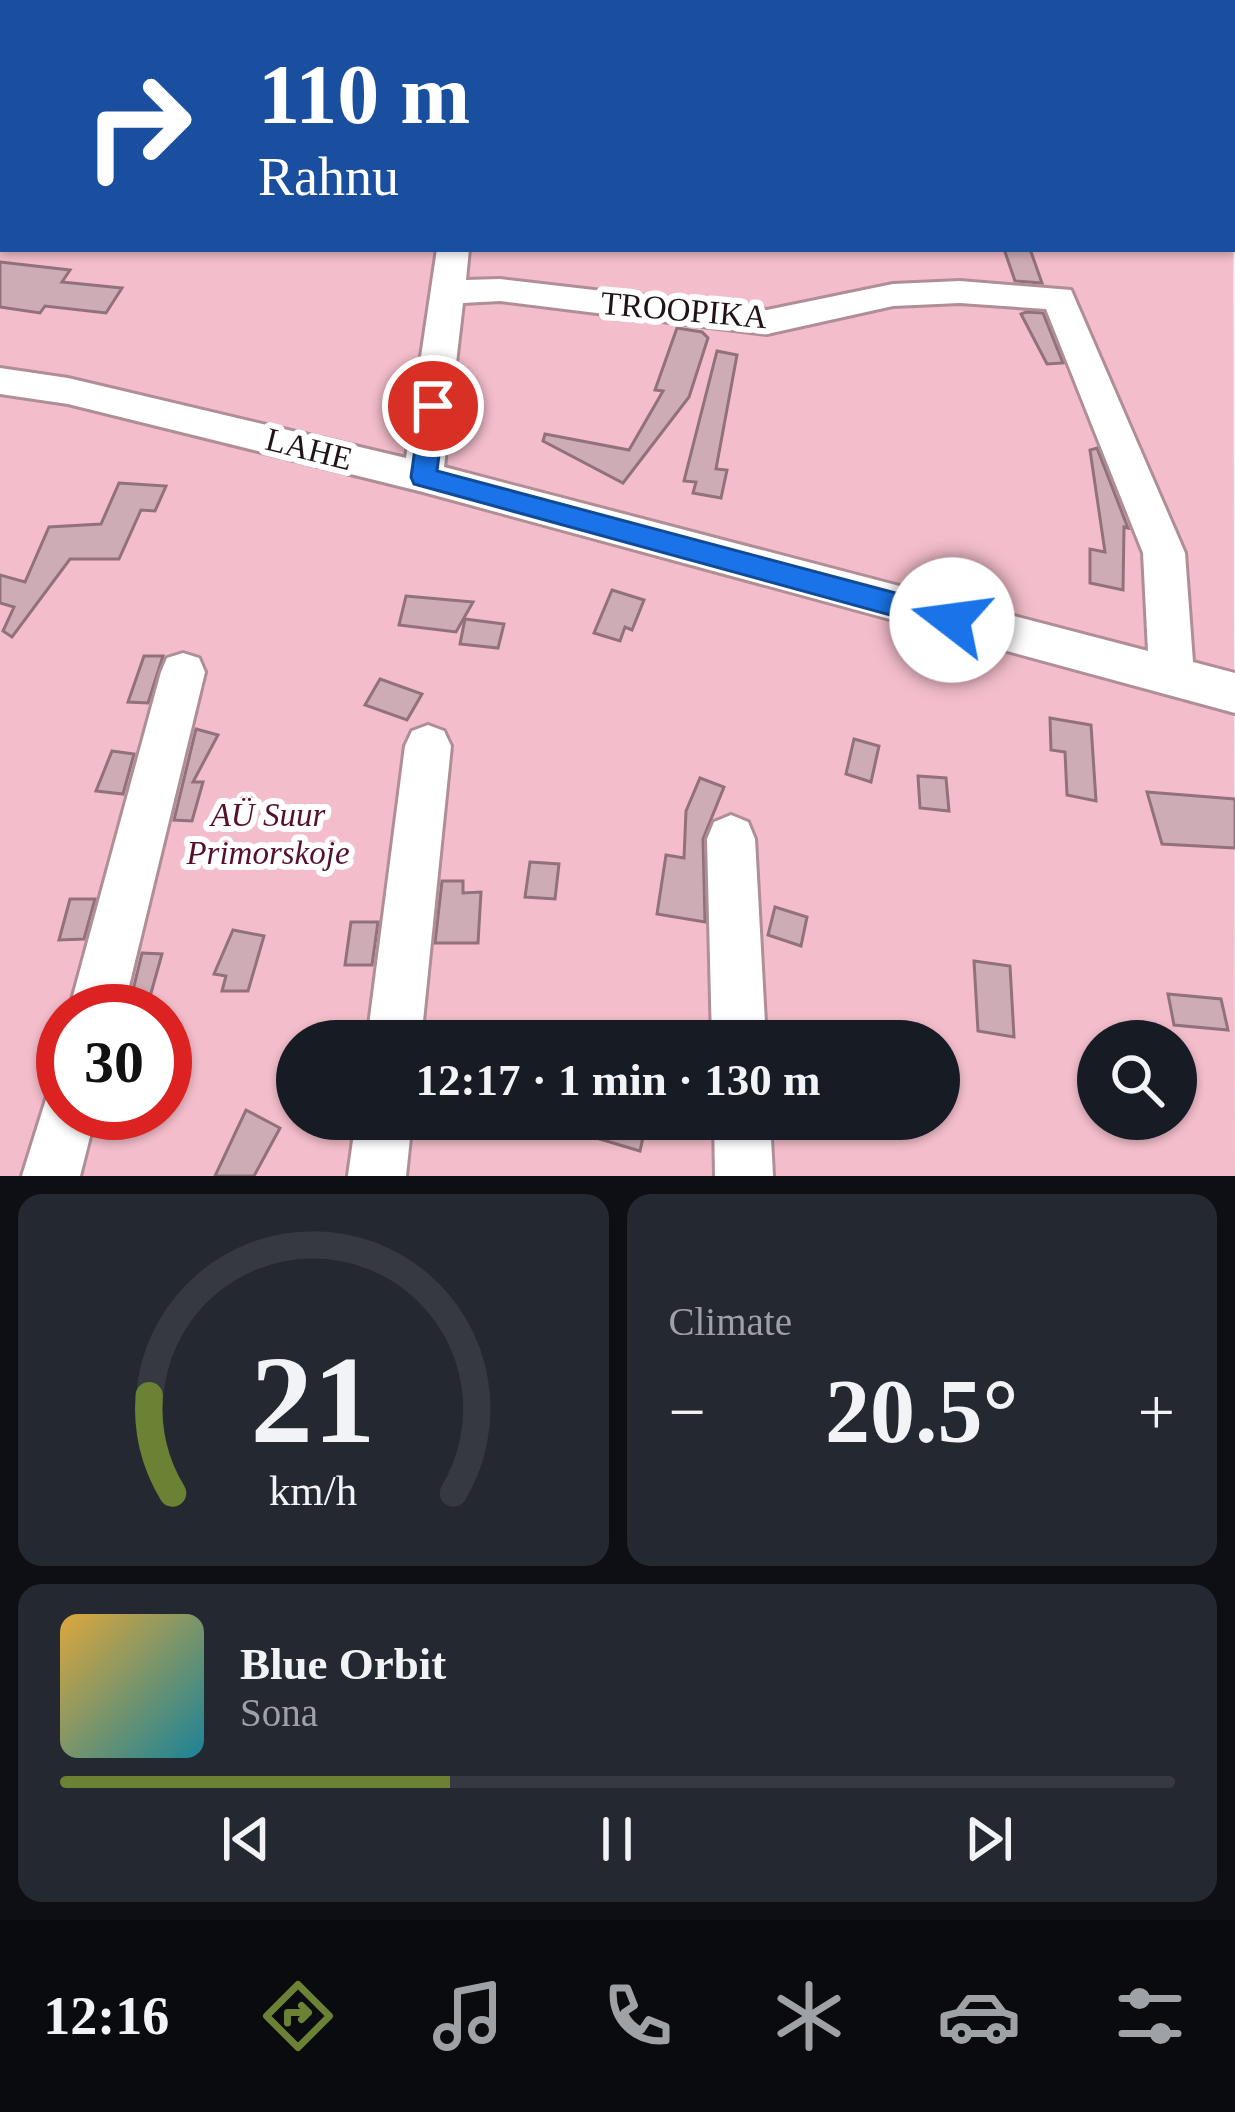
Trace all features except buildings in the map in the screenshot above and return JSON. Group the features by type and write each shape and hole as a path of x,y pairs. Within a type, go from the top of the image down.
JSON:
{"street":[{"path":"423,477 453,252"},
{"name":"TROOPIKA","path":"450,292 500,290 767,322 893,295 959,292 1059,298 1164,553 1172,678"},
{"name":"LAHE","path":"0,382 68,391 423,477 1235,693"},
{"path":"103,984 183,672"},
{"path":"396,1020 428,746"},
{"path":"730,839 738,1020"},
{"path":"51,1176 61,1140"},
{"path":"377,1176 381,1140"},
{"path":"743,1140 744,1176"}],"green space":[{"name":"AÜ Suur Primorskoje","path":"0,252 1233,252 1235,1176 0,1176"}],"route":[{"path":"433,406 423,477 952,620"}]}
